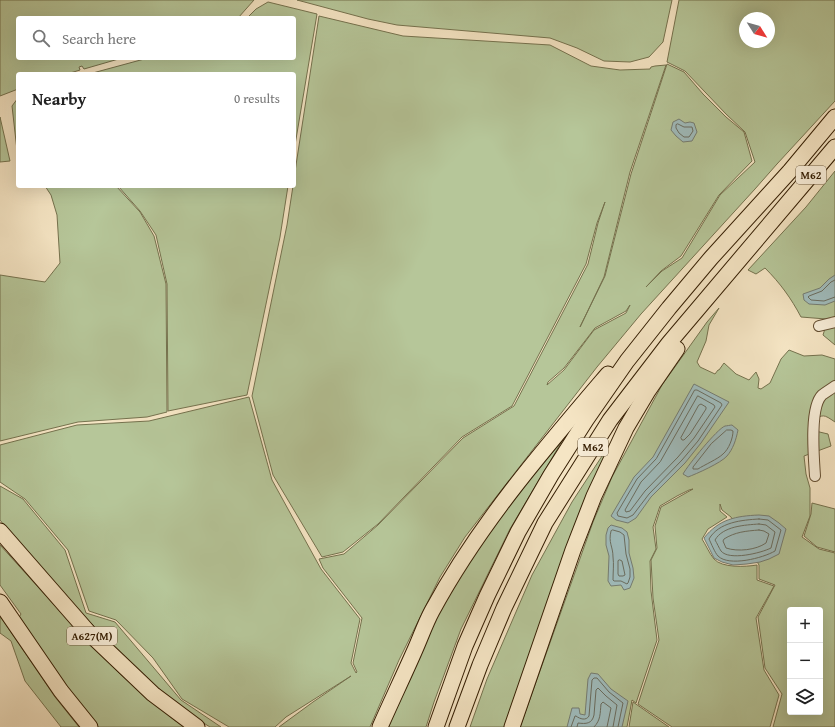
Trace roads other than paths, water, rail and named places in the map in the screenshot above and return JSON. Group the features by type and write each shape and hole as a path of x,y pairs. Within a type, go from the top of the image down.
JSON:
{"highway":[{"name":"M62","path":"436,727 465,646 518,532 551,475 586,420 628,361 669,308 790,171 835,117"},
{"name":"M62","path":"457,727 480,665 504,608 545,523 610,420 669,343 835,147"},
{"name":"M62","path":"512,727 585,519 626,428 648,391 698,319 787,203"},
{"name":"M62","path":"380,727 432,612 478,535 556,435 661,311 712,258"},
{"name":"A627(M)","path":"0,531 90,634 153,694 197,727"},
{"path":"0,602 61,691 90,727"}],"street":[{"path":"819,326 835,322"},
{"path":"815,476 813,430 816,408 821,396 835,386"}],"water":[{"path":"679,119 685,123 694,123 697,132 692,141 683,142 671,130 673,122"},
{"path":"835,275 835,301 825,305 809,304 804,300 803,294 820,288"},
{"path":"694,384 729,402 701,443 685,463 651,497 636,518 628,523 616,520 611,516 634,477 653,457"},
{"path":"732,425 738,430 734,444 724,459 692,476 688,477 683,474 696,456 721,429 725,426"},
{"path":"743,516 769,516 786,529 779,554 760,562 733,565 714,558 704,538 710,532 728,520"},
{"path":"611,525 622,528 627,532 629,540 629,553 634,578 630,588 624,590 621,585 611,586 608,581 609,556 606,545 606,535 608,528"},
{"path":"591,673 598,674 611,689 628,701 622,727 567,727 572,708 579,708 580,714 585,715 588,679"}]}
